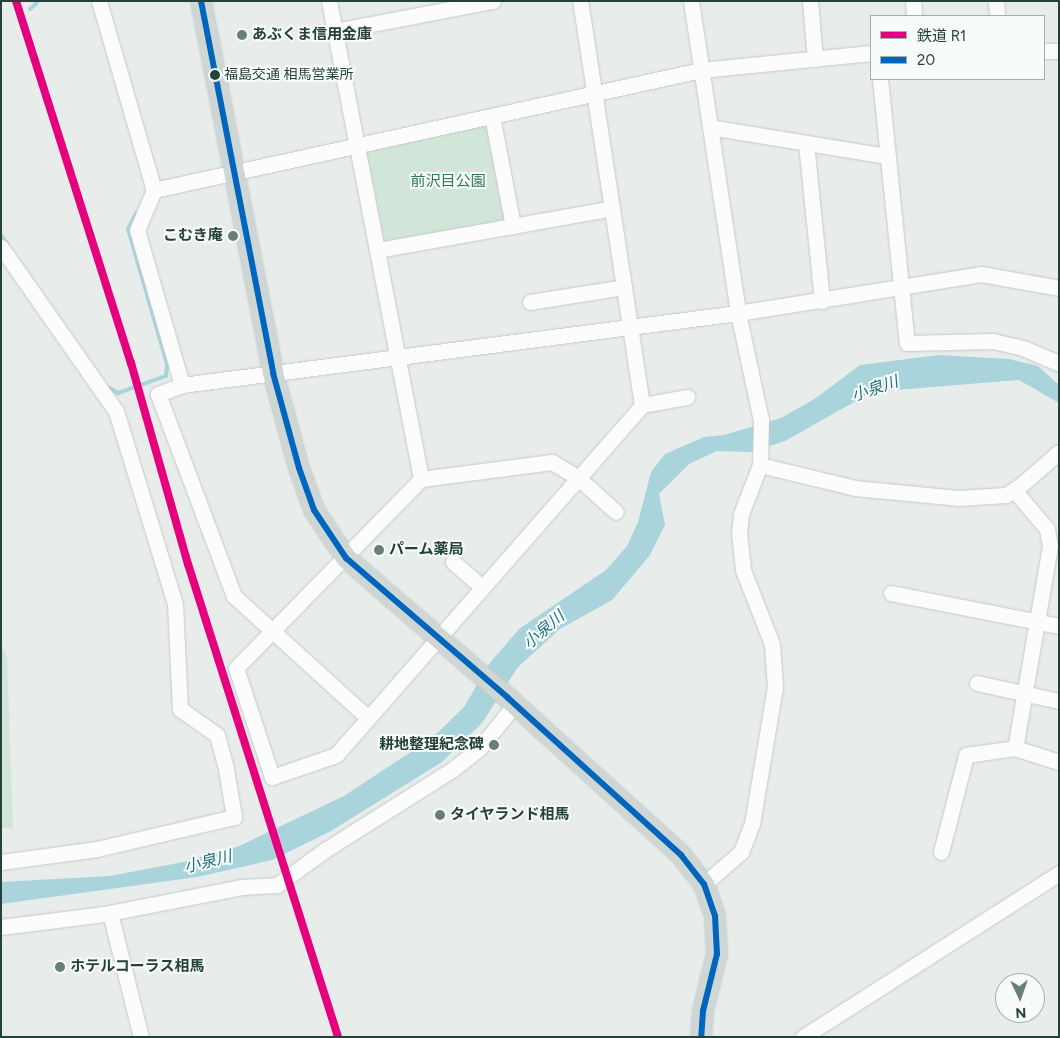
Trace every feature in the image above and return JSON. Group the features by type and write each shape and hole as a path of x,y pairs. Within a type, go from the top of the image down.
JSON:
{"main road":[{"path":"201,1 273,373 314,510 346,558 437,639 511,701 681,855 704,884 715,916 717,954 703,1011 701,1037"}],"street":[{"path":"99,1 154,190 137,230 182,385"},
{"path":"329,1 421,479"},
{"path":"335,31 493,1"},
{"path":"580,1 642,405"},
{"path":"691,1 738,313 761,420 761,462 741,514 739,534 743,570 772,644 775,687 752,824 742,852 704,884"},
{"path":"810,1 815,59"},
{"path":"913,1 914,15"},
{"path":"996,1 997,15"},
{"path":"1045,51 1059,51"},
{"path":"154,190 701,70 870,53"},
{"path":"880,80 906,343 993,342 1023,348 1059,362"},
{"path":"492,116 513,226"},
{"path":"710,127 888,156"},
{"path":"806,143 822,301"},
{"path":"377,250 612,208"},
{"path":"1,247 116,411 175,604 180,709 217,735 226,769 234,817 97,849 1,862"},
{"path":"367,718 271,632 234,596 158,394 182,385 738,313 901,289 981,274 1059,288"},
{"path":"530,302 624,287"},
{"path":"616,512 577,477 552,462 421,479 346,558 236,668 272,777 336,755 577,477 642,405 687,397"},
{"path":"761,462 855,488 933,497 1006,495 1059,452"},
{"path":"1014,490 1047,529 1050,546 1039,621 1014,748"},
{"path":"453,562 482,587"},
{"path":"891,593 1059,626"},
{"path":"977,683 1059,701"},
{"path":"1,927 110,913 241,887 278,885 325,850 453,769 479,749 511,701"},
{"path":"941,852 966,755 1014,748 1059,762"},
{"path":"803,1037 1059,873"},
{"path":"110,913 141,1037"}],"green space":[{"name":"前沢目公園","path":"484,124 490,128 506,218 503,223 385,242 366,153 369,148"},
{"path":"1,642 7,657 13,829 1,828"}],"water":[{"name":"小泉川","path":"939,355 1009,359 1038,366 1059,385 1059,403 1019,380 872,392 785,441 750,452 717,451 689,464 659,494 665,525 650,555 612,600 560,629 518,667 482,723 442,762 331,831 272,860 197,877 1,904 1,882 110,876 183,862 239,846 344,796 432,738 464,707 489,664 519,629 606,570 627,546 638,522 651,472 665,454 704,437 724,435 781,418 816,398 860,365"}],"waterway":[{"path":"30,9 37,3"},
{"path":"108,387 118,393 166,376 167,364 128,229 136,213"},
{"path":"1,235 8,245"}],"rail line":[{"name":"R1","path":"16,1 131,363 188,564 338,1037"}],"transit line":[{"name":"20","path":"201,1 273,373 299,468 314,510 346,558 508,698 681,855 704,884 715,916 717,954 703,1011 701,1037"}],"place":[{"name":"あぶくま信用金庫","path":"242,35"},
{"name":"福島交通 相馬営業所","path":"215,75"},
{"name":"こむき庵","path":"233,236"},
{"name":"パーム薬局","path":"379,550"},
{"name":"耕地整理紀念碑","path":"494,745"},
{"name":"タイヤランド相馬","path":"440,815"},
{"name":"ホテルコーラス相馬","path":"60,967"}]}
